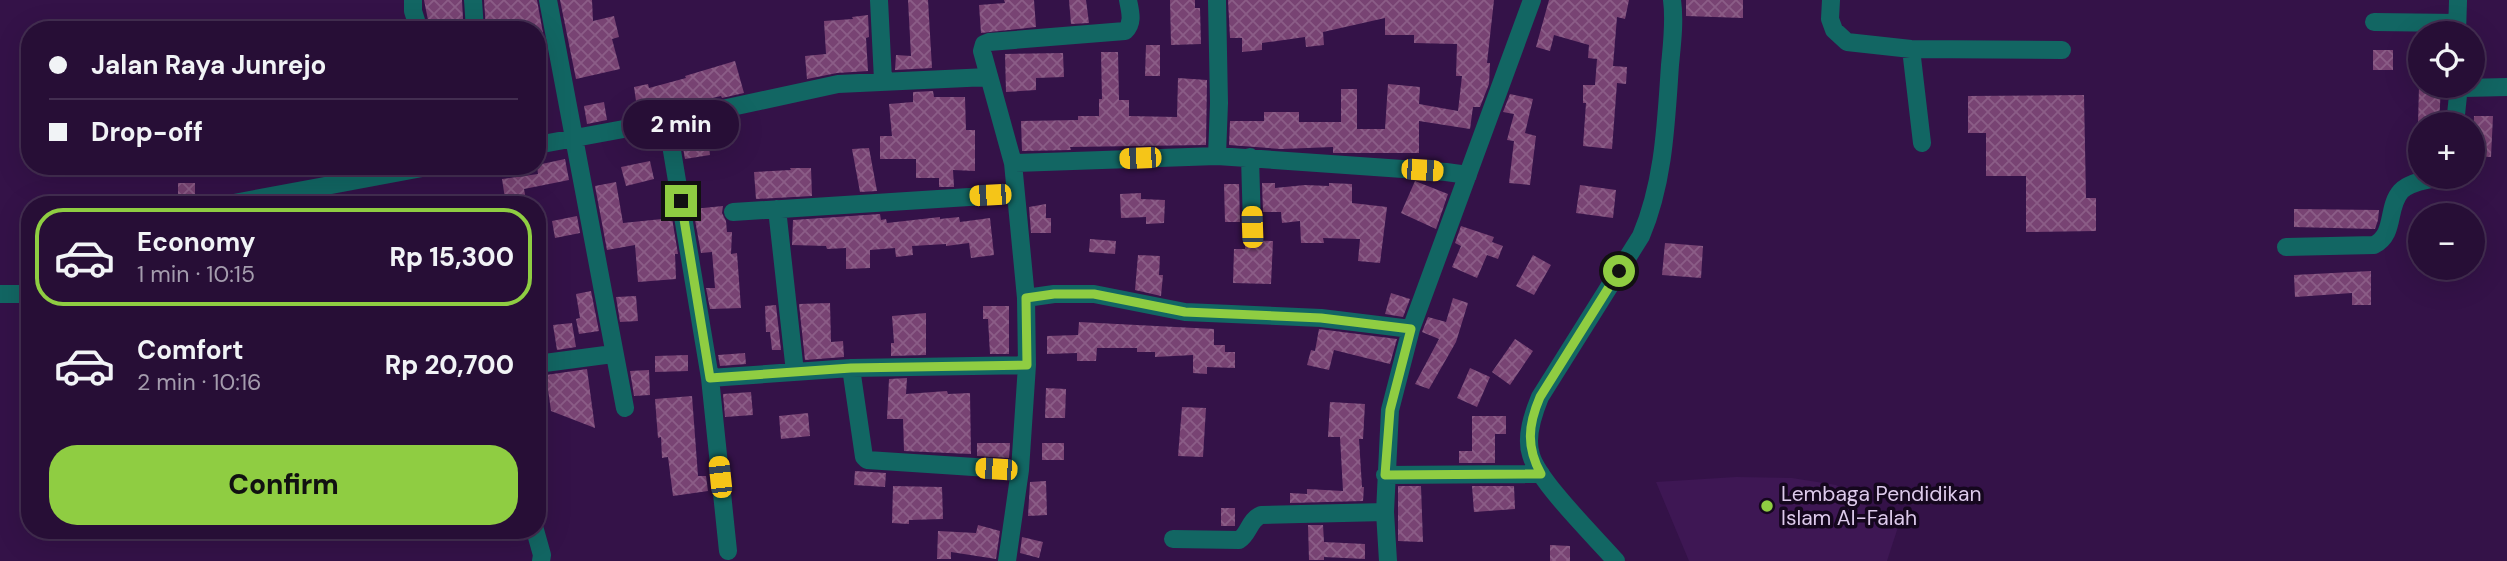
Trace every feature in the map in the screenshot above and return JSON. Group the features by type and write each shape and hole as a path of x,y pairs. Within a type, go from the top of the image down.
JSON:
{"street":[{"path":"413,0 417,21"},
{"path":"473,0 474,21"},
{"path":"548,0 625,408"},
{"path":"879,0 883,80"},
{"path":"1007,561 1020,470 1027,365 1026,298 1013,163 982,51 984,44 989,42 1125,32 1130,27 1131,20 1128,0"},
{"path":"1217,0 1217,156"},
{"path":"1388,561 1385,475 1390,410 1411,329 1532,0"},
{"path":"1616,561 1541,474 1531,456 1533,414 1540,397 1642,236 1655,198 1667,116 1672,0"},
{"path":"1831,0 1830,19 1834,30 1847,42 1911,50 2062,50"},
{"path":"2457,21 2458,1"},
{"path":"2374,22 2408,24"},
{"path":"1911,50 1922,143"},
{"path":"546,144 838,84 988,77"},
{"path":"2485,88 2507,87"},
{"path":"667,121 710,378 728,551"},
{"path":"1013,163 1217,156 1468,175"},
{"path":"1250,157 1252,227"},
{"path":"271,196 384,175"},
{"path":"2286,247 2374,245 2382,241 2388,231 2396,201 2401,192 2408,188"},
{"path":"733,212 1016,194"},
{"path":"778,209 795,372"},
{"path":"0,294 21,294"},
{"path":"1026,298 1054,294 1094,294 1185,312 1321,318 1411,329"},
{"path":"546,363 613,354"},
{"path":"710,378 851,368 1027,365"},
{"path":"851,368 864,457 867,460 1020,470"},
{"path":"1385,475 1541,474"},
{"path":"1173,539 1239,540 1254,519 1261,515 1385,512"},
{"path":"538,539 541,561"}],"shaded area":[{"name":"Lembaga Pendidikan Islam Al-Falah","path":"1736,477 1792,478 1836,485 1898,527 1887,561 1689,561 1656,482"}],"building":[{"path":"424,0 462,0 463,19 428,20"},
{"path":"484,0 537,0 541,21 485,21"},
{"path":"560,0 592,0 593,21 614,16 619,37 612,39 620,69 576,79"},
{"path":"908,0 928,0 932,68 895,70 896,55 911,56"},
{"path":"1004,0 1034,0 1036,27 981,33 979,5 1005,3"},
{"path":"1069,0 1086,0 1089,23 1071,24"},
{"path":"1170,0 1195,0 1195,8 1200,8 1201,44 1171,45"},
{"path":"1228,0 1494,0 1487,63 1490,63 1489,84 1480,107 1473,107 1470,129 1419,121 1419,153 1333,153 1333,147 1281,149 1229,145 1230,121 1264,121 1264,112 1299,112 1299,122 1341,122 1341,89 1357,89 1357,129 1385,129 1388,84 1420,87 1419,104 1458,111 1462,76 1456,76 1457,44 1414,43 1414,35 1385,35 1385,18 1323,32 1324,45 1306,47 1305,37 1262,43 1262,50 1242,52 1242,38 1230,38"},
{"path":"1549,0 1629,0 1625,19 1617,17 1613,66 1627,67 1626,84 1617,83 1612,149 1583,146 1586,103 1583,103 1583,85 1595,85 1597,59 1588,58 1589,45 1554,35 1550,51 1536,47"},
{"path":"1686,0 1743,0 1743,18 1686,16"},
{"path":"868,15 868,71 807,79 805,56 826,54 824,21"},
{"path":"1146,45 1160,45 1160,76 1145,76"},
{"path":"2373,50 2393,50 2393,70 2373,70"},
{"path":"1101,52 1118,52 1119,100 1129,100 1129,116 1177,117 1178,78 1207,80 1206,145 1070,147 1071,150 1022,151 1021,121 1078,120 1078,116 1099,116 1099,99 1102,99"},
{"path":"1063,53 1064,77 1036,78 1036,90 1006,92 1005,54"},
{"path":"735,61 744,93 638,115 634,87 648,84 649,88"},
{"path":"933,91 934,97 965,97 966,130 975,130 975,171 953,170 954,187 939,187 939,178 916,178 916,159 880,159 880,136 892,136 889,104 913,102 913,92"},
{"path":"1510,94 1533,99 1525,133 1536,136 1530,185 1509,183 1514,141 1507,140 1514,114 1503,112"},
{"path":"2084,95 2086,198 2096,198 2096,231 2026,232 2026,176 1986,176 1986,133 1968,133 1968,96"},
{"path":"2419,98 2440,98 2440,112 2418,112"},
{"path":"604,102 607,120 587,124 584,106"},
{"path":"2485,116 2493,116 2491,157 2485,157"},
{"path":"708,139 710,155 685,159 682,142"},
{"path":"869,148 877,191 860,192 852,149"},
{"path":"565,159 569,180 524,189 525,196 505,196 502,179 546,175 546,163"},
{"path":"650,161 654,179 626,186 621,167"},
{"path":"790,168 811,168 812,196 756,199 754,172 791,170"},
{"path":"1415,181 1448,194 1436,229 1401,213"},
{"path":"616,182 623,223 672,218 678,254 675,254 676,279 638,282 635,245 607,250 595,186"},
{"path":"178,183 195,183 195,196 178,196"},
{"path":"1262,183 1275,183 1275,188 1329,186 1329,183 1352,184 1352,203 1387,207 1380,263 1358,261 1360,239 1323,238 1324,243 1301,243 1300,221 1282,223 1281,212 1263,212"},
{"path":"1224,184 1239,184 1240,222 1225,222"},
{"path":"1580,185 1616,190 1613,218 1576,213"},
{"path":"1141,193 1141,199 1165,200 1164,223 1146,224 1146,217 1121,218 1120,194"},
{"path":"1046,204 1046,218 1051,218 1051,233 1031,233 1029,207"},
{"path":"723,206 727,232 732,232 731,254 737,253 741,308 710,309 706,288 715,288 712,252 701,253 693,209"},
{"path":"2294,209 2379,210 2375,229 2294,227"},
{"path":"880,214 881,220 886,219 887,223 940,217 959,217 960,222 990,218 994,255 971,258 969,243 912,246 913,255 896,257 895,248 870,250 870,268 846,269 846,248 792,245 793,220"},
{"path":"577,216 580,233 555,238 552,221"},
{"path":"1461,226 1494,237 1492,242 1503,246 1498,259 1487,255 1477,278 1452,267 1461,246 1455,243"},
{"path":"1090,239 1116,241 1115,254 1089,252"},
{"path":"1245,240 1273,241 1271,284 1233,283 1234,249 1245,249"},
{"path":"1665,243 1703,246 1701,278 1662,275"},
{"path":"1138,255 1160,256 1159,275 1163,275 1161,296 1135,290"},
{"path":"1533,255 1551,265 1534,295 1516,286"},
{"path":"2371,271 2371,305 2352,305 2352,293 2295,297 2294,275"},
{"path":"591,291 599,331 579,334 576,319 580,318 576,294"},
{"path":"1391,293 1410,299 1403,317 1385,314"},
{"path":"636,296 638,321 620,322 616,297"},
{"path":"1453,298 1468,303 1456,342 1429,389 1415,384 1439,339 1422,332 1428,317 1446,322"},
{"path":"830,303 831,342 843,341 844,357 805,360 799,304"},
{"path":"776,305 781,350 772,350 770,332 766,332 765,306"},
{"path":"983,306 1009,306 1009,354 990,354 988,319 983,319"},
{"path":"926,313 926,355 891,356 891,343 894,343 892,316"},
{"path":"1079,322 1214,329 1214,345 1225,345 1225,352 1235,352 1235,368 1207,367 1207,374 1193,373 1193,355 1155,357 1155,352 1137,352 1137,348 1097,348 1096,361 1077,361 1077,353 1047,354 1047,336 1078,335"},
{"path":"572,323 576,347 557,350 553,325"},
{"path":"1319,329 1397,339 1390,364 1334,350 1329,370 1307,365 1311,350 1315,351"},
{"path":"1515,339 1533,351 1510,385 1492,372"},
{"path":"745,353 746,364 720,366 718,355"},
{"path":"688,355 688,371 655,372 655,356"},
{"path":"1470,368 1490,377 1477,407 1457,398"},
{"path":"587,369 595,428 551,411 546,375"},
{"path":"649,370 650,395 634,396 630,371"},
{"path":"907,378 906,394 947,391 948,394 970,393 971,454 904,451 903,419 887,419 889,379"},
{"path":"1046,388 1066,389 1065,418 1045,418"},
{"path":"751,392 753,415 725,417 723,394"},
{"path":"692,396 698,476 706,476 708,491 673,496 668,457 662,458 661,437 658,438 655,399"},
{"path":"1330,402 1365,404 1363,439 1359,439 1363,501 1290,503 1290,493 1307,494 1307,489 1343,491 1340,437 1328,437"},
{"path":"1182,407 1206,408 1203,457 1178,456"},
{"path":"808,413 810,436 781,439 779,416"},
{"path":"1472,416 1506,416 1506,434 1495,434 1495,463 1459,463 1459,451 1472,451"},
{"path":"977,443 1010,443 1009,458 977,456"},
{"path":"1042,443 1064,443 1064,460 1042,460"},
{"path":"855,471 886,473 885,487 854,485"},
{"path":"1046,481 1047,515 1028,516 1030,482"},
{"path":"893,486 942,487 943,519 909,520 909,524 892,523"},
{"path":"1398,486 1421,486 1423,542 1398,541"},
{"path":"1472,486 1514,486 1515,509 1474,512"},
{"path":"1221,508 1235,508 1235,526 1221,526"},
{"path":"978,525 1000,531 996,559 951,552 951,559 937,559 938,531 976,533"},
{"path":"1308,525 1323,525 1324,542 1365,544 1365,559 1324,557 1324,560 1309,560"},
{"path":"1022,537 1043,542 1039,558 1020,553"},
{"path":"1550,545 1570,546 1570,561 1550,561"}],"place":[{"name":"Lembaga Pendidikan Islam Al-Falah","path":"1767,506"}],"route":[{"path":"681,201 710,378 851,368 1027,365 1026,298 1054,294 1094,294 1185,312 1358,321 1411,329 1390,410 1385,475 1541,474 1531,456 1533,414 1540,397 1619,271"}]}
